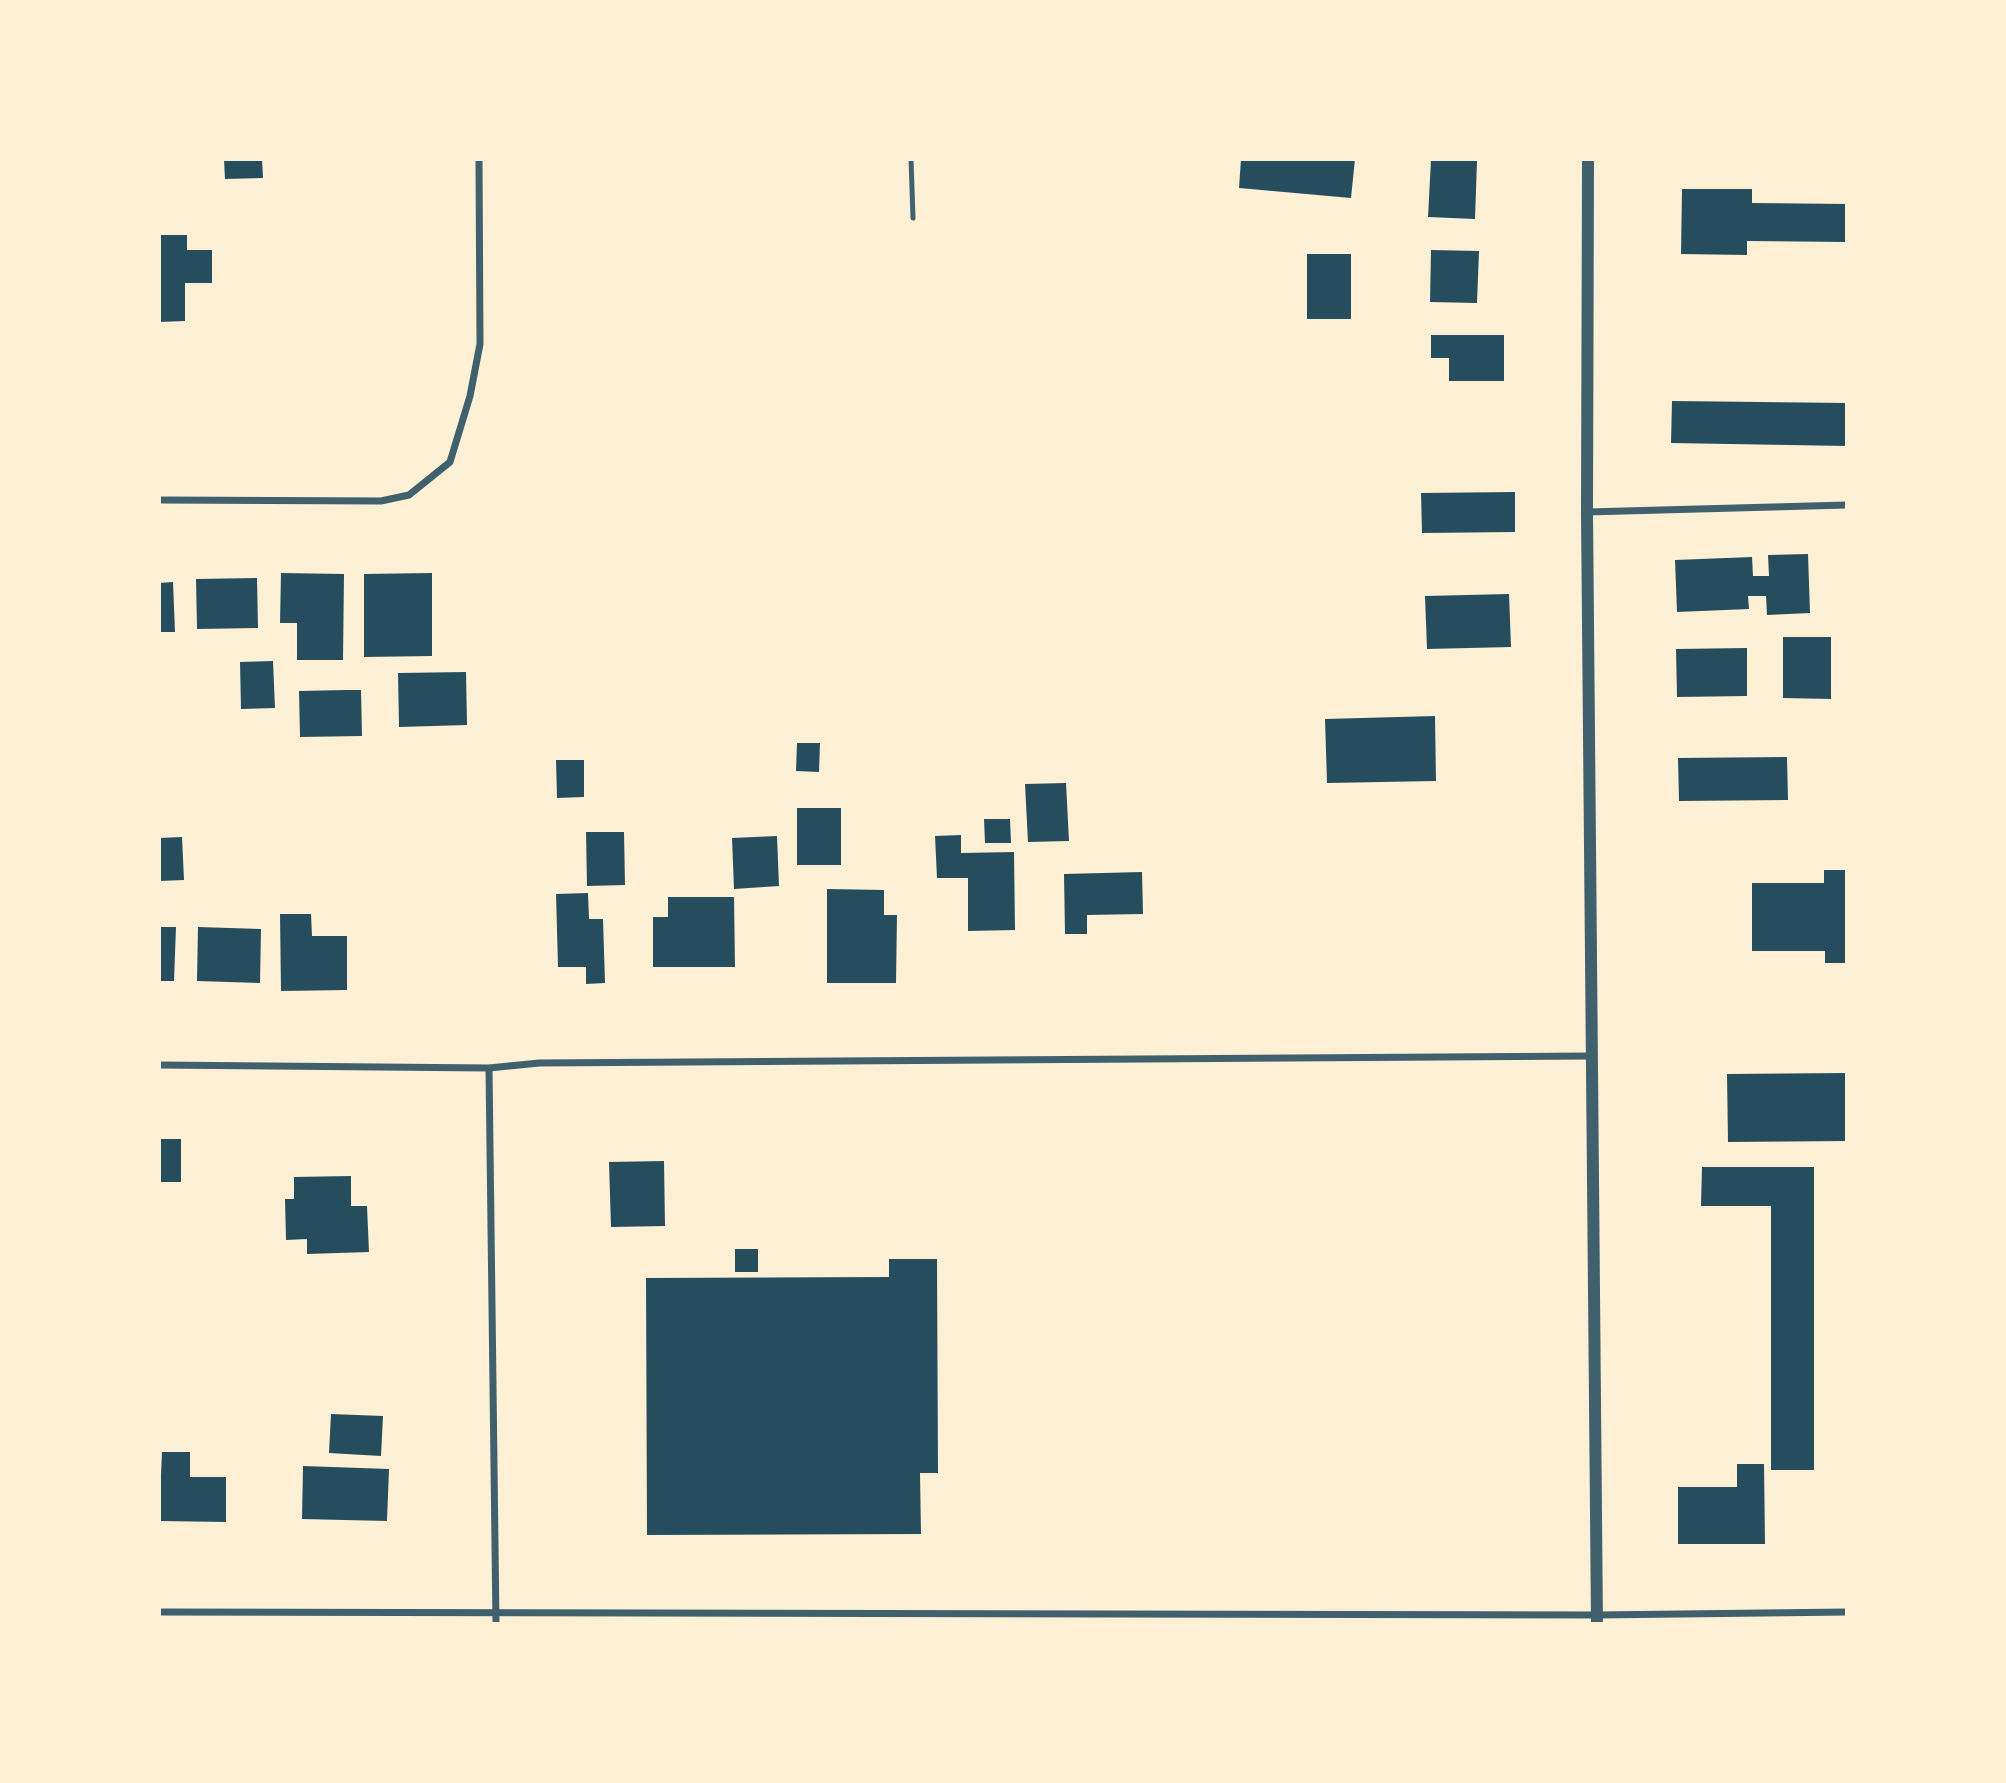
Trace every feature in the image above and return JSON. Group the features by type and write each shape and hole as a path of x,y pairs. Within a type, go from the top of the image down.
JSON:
{"street":[{"path":"159,500 381,501 409,495 450,462 470,396 480,344 479,159"},
{"path":"1588,159 1587,512 1597,1619"},
{"path":"1587,512 1847,505"},
{"path":"159,1065 489,1068 553,1063 1592,1056"},
{"path":"489,1068 496,1624"},
{"path":"159,1612 496,1611 1597,1619 1847,1612"}],"lane":[{"path":"911,159 913,218"}],"building":[{"path":"224,159 262,159 263,178 225,179"},
{"path":"1241,159 1355,159 1351,198 1239,188"},
{"path":"1431,160 1477,161 1475,219 1428,217"},
{"path":"1682,189 1752,189 1752,203 1847,204 1847,242 1747,241 1747,255 1681,254"},
{"path":"159,235 187,235 187,250 212,250 212,283 185,283 185,321 159,322"},
{"path":"1431,250 1479,251 1477,303 1430,302"},
{"path":"1307,254 1351,254 1351,319 1307,319"},
{"path":"1431,335 1504,335 1504,381 1449,381 1449,358 1431,358"},
{"path":"1672,401 1847,403 1847,446 1671,443"},
{"path":"1515,492 1515,532 1422,533 1421,493"},
{"path":"1808,554 1810,613 1767,615 1766,596 1748,596 1749,609 1677,612 1675,560 1752,557 1753,576 1769,576 1768,555"},
{"path":"281,573 344,574 343,660 297,660 297,623 280,623"},
{"path":"432,573 432,656 364,657 364,574"},
{"path":"257,578 258,628 197,629 196,579"},
{"path":"173,582 175,632 159,632 159,583"},
{"path":"1509,594 1511,647 1427,649 1425,596"},
{"path":"1783,637 1831,637 1831,699 1783,698"},
{"path":"1747,648 1747,696 1677,697 1676,649"},
{"path":"273,661 275,708 241,709 240,662"},
{"path":"466,672 467,725 399,727 398,673"},
{"path":"361,690 362,736 300,737 299,691"},
{"path":"1435,716 1436,781 1327,783 1325,719"},
{"path":"797,743 820,743 819,772 796,771"},
{"path":"1787,757 1788,800 1679,801 1678,758"},
{"path":"556,760 584,760 584,797 557,798"},
{"path":"1066,783 1069,841 1028,842 1025,784"},
{"path":"797,808 841,808 841,865 797,865"},
{"path":"984,819 1010,819 1011,843 985,843"},
{"path":"586,832 624,832 625,885 587,886"},
{"path":"961,835 961,853 1014,852 1015,930 968,931 968,878 937,878 935,836"},
{"path":"777,836 779,886 734,889 732,838"},
{"path":"182,837 184,880 159,881 159,838"},
{"path":"1824,870 1847,870 1847,963 1825,963 1825,951 1752,951 1752,883 1824,883"},
{"path":"1142,872 1143,914 1087,915 1087,934 1065,934 1064,874"},
{"path":"827,889 884,890 884,915 897,915 896,983 827,983"},
{"path":"588,893 589,919 603,919 605,983 586,984 586,967 558,967 556,894"},
{"path":"668,897 734,897 735,967 653,967 653,917 668,917"},
{"path":"280,914 311,914 312,936 347,936 347,990 281,991"},
{"path":"159,927 176,927 174,981 159,981"},
{"path":"198,927 261,929 260,983 197,981"},
{"path":"1847,1073 1847,1141 1728,1142 1727,1074"},
{"path":"159,1139 181,1139 181,1182 159,1182"},
{"path":"664,1161 665,1226 611,1227 609,1162"},
{"path":"1702,1167 1814,1167 1814,1470 1771,1470 1771,1206 1701,1206"},
{"path":"351,1176 351,1206 367,1206 369,1252 307,1254 307,1239 286,1240 285,1199 294,1199 294,1177"},
{"path":"735,1249 758,1249 758,1272 735,1272"},
{"path":"889,1259 937,1259 938,1473 920,1473 921,1534 647,1535 646,1278 889,1277"},
{"path":"331,1414 383,1416 381,1456 329,1453"},
{"path":"162,1452 190,1452 190,1477 226,1477 226,1522 159,1521"},
{"path":"1737,1464 1764,1464 1765,1544 1678,1544 1678,1487 1737,1487"},
{"path":"303,1466 389,1469 387,1521 302,1519"}]}
